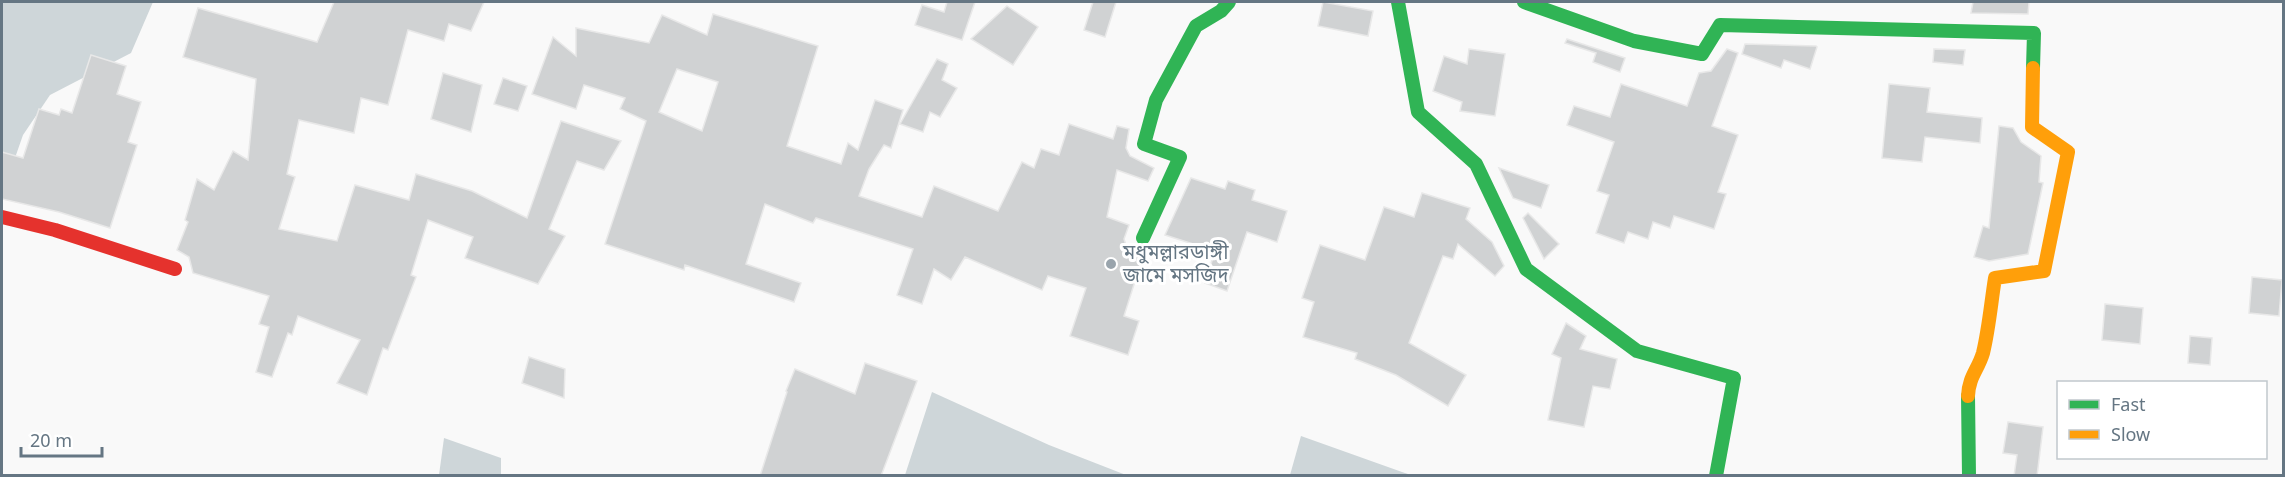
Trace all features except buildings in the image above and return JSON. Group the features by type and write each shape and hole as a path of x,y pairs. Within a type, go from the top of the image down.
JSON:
{"street":[{"path":"1143,237 1180,157 1144,144 1156,100 1196,26 1221,11 1229,2"},
{"path":"1398,2 1418,112 1476,164 1526,269 1637,351 1734,378 1716,476"},
{"path":"1524,2 1567,20 1669,51 1702,54 1720,25 2034,33 2032,127 2068,152 2044,271 1995,278 1980,365 1970,376 1968,415 1972,455 1969,476"},
{"path":"2,217 55,230 175,269"}],"shaded area":[{"path":"2,2 153,2 131,53 50,95 23,135 9,175 2,175"},
{"path":"932,392 1049,445 1126,475 905,475"},
{"path":"1301,436 1402,472 1411,475 1290,475"},
{"path":"444,438 501,458 501,475 439,475"}],"traffic: fast":[{"path":"1143,238 1180,157 1144,144 1156,100 1196,26 1221,11 1229,2"},
{"path":"1398,2 1418,112 1476,164 1526,269 1637,351 1734,378 1716,476"},
{"path":"1524,2 1634,41 1702,54 1720,25 2034,33 2033,68"},
{"path":"1968,396 1969,476"}],"traffic: slow":[{"path":"1968,396 1970,383 1983,353 1995,278 2044,271 2068,152 2032,127 2033,68"}],"traffic: jam":[{"path":"2,217 55,230 175,269"}],"place":[{"name":"মধুমল্লারডাঙ্গী জামে মসজিদ","path":"1111,264"}]}
